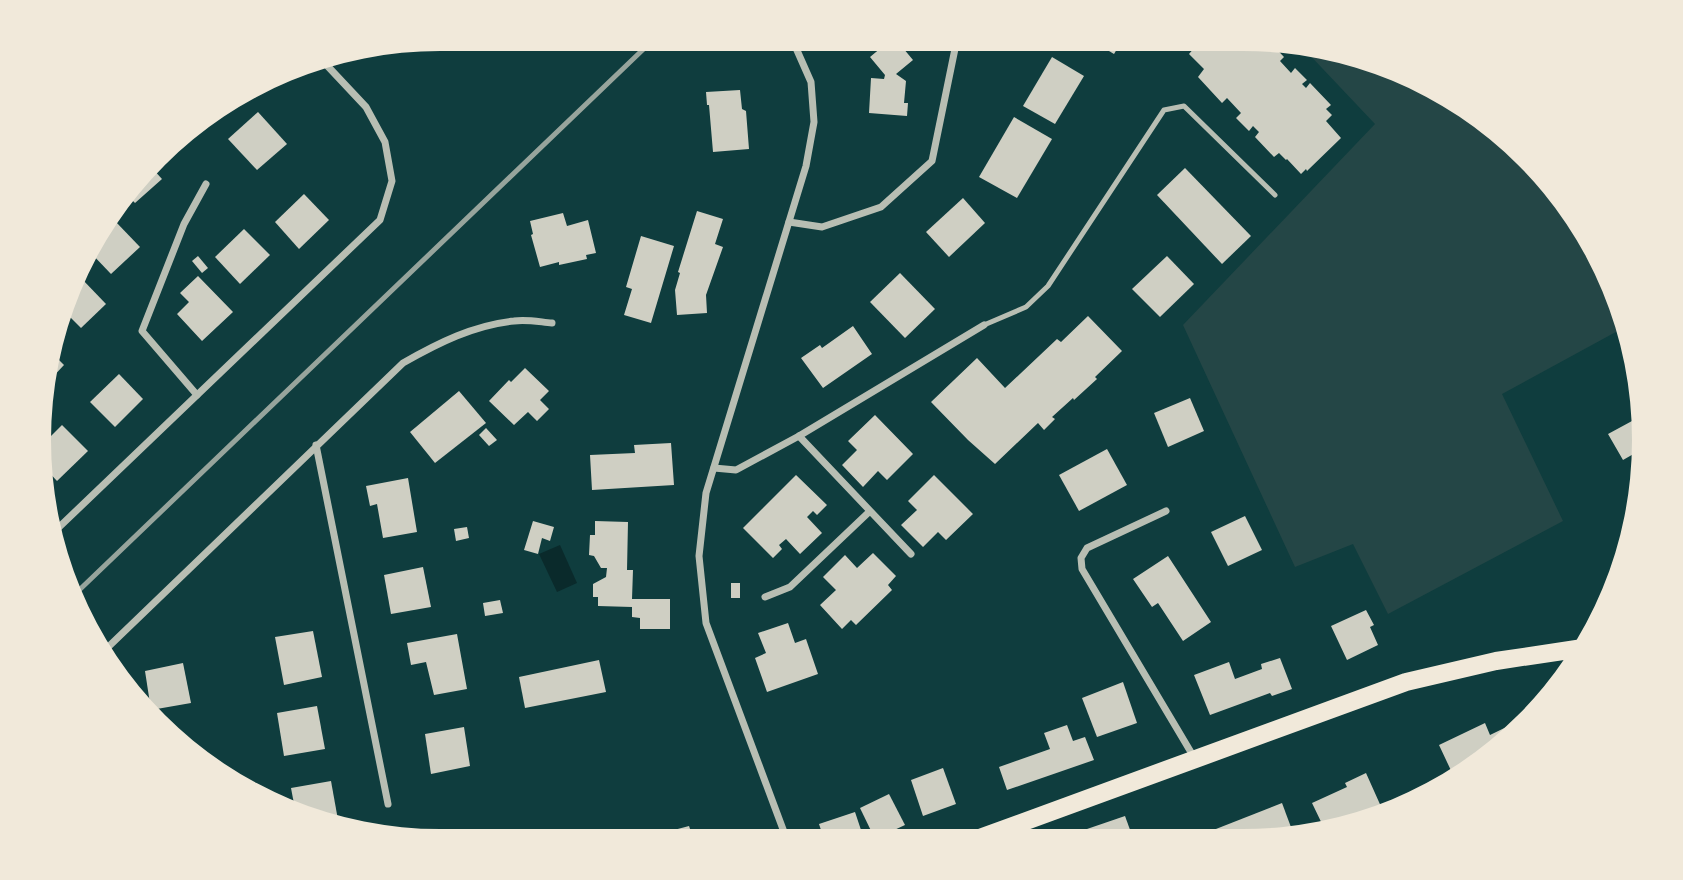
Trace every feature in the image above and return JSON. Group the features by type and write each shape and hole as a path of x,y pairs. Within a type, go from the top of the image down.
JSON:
{"main road":[{"path":"1014,829 1406,682 1496,661 1571,650"}],"street":[{"path":"783,829 706,623 699,556 706,493 806,166 814,122 811,82 797,51"},
{"path":"789,222 822,227 881,207 932,160 955,51"},
{"path":"60,525 380,220 392,181 385,142 366,107 329,67"},
{"path":"197,395 142,331 184,224 206,184"},
{"path":"110,646 403,363 445,340 478,328 516,320 552,323"},
{"path":"714,468 736,470 799,436 984,325"},
{"path":"799,436 911,554"},
{"path":"316,445 388,804"},
{"path":"1166,511 1087,548 1081,558 1082,569 1195,759"},
{"path":"765,597 790,587 869,512"}],"lane":[{"path":"984,325 1026,307 1048,286 1164,110 1184,106 1275,195"}],"shaded area":[{"path":"1311,57 1368,71 1415,91 1459,116 1500,147 1536,183 1567,224 1603,291 1617,331 1502,394 1563,521 1388,614 1353,544 1295,567 1183,325 1375,124"},
{"path":"560,545 577,583 557,592 539,554"}],"building":[{"path":"877,51 906,51 913,60 896,74 906,81 904,103 908,103 907,116 869,113 871,78 884,79 885,75 870,57"},
{"path":"1192,51 1280,53 1284,57 1280,61 1291,73 1295,68 1307,80 1302,84 1306,88 1310,83 1331,105 1326,109 1332,115 1326,121 1341,138 1301,174 1279,153 1274,157 1255,137 1259,132 1253,126 1249,131 1236,118 1241,113 1227,98 1222,103 1198,77 1204,69 1189,54"},
{"path":"1052,57 1084,76 1055,124 1023,106"},
{"path":"740,90 742,109 746,111 749,149 713,152 706,92"},
{"path":"258,112 287,144 257,170 228,139"},
{"path":"1014,117 1052,139 1017,198 979,177"},
{"path":"1185,168 1251,236 1222,264 1157,195"},
{"path":"157,173 162,179 135,203 133,201"},
{"path":"304,194 329,220 299,249 275,222"},
{"path":"963,198 985,223 949,257 926,232"},
{"path":"697,211 723,219 715,244 723,247 706,295 707,313 677,315 675,290 680,273 678,272"},
{"path":"563,213 567,226 588,220 596,253 586,255 587,259 540,267 530,221"},
{"path":"117,223 140,247 111,274 96,258"},
{"path":"244,229 270,255 240,284 215,257"},
{"path":"641,236 674,246 651,323 624,315 632,289 626,287"},
{"path":"198,256 208,268 202,273 192,261"},
{"path":"1167,256 1194,284 1160,317 1132,289"},
{"path":"900,273 935,309 905,338 870,302"},
{"path":"198,276 233,312 202,341 177,314 189,302 180,293"},
{"path":"84,282 106,304 81,328 70,317"},
{"path":"1088,316 1122,351 1095,377 1097,379 1052,417 1055,419 1044,430 1038,423 995,464 931,402 977,358 1005,388 1057,339 1061,342"},
{"path":"853,326 872,354 823,388 801,358 820,345 822,348"},
{"path":"59,360 64,365 57,373"},
{"path":"525,368 549,391 540,400 549,409 537,421 528,412 514,425 489,401"},
{"path":"119,374 143,399 115,427 90,402"},
{"path":"459,391 486,423 435,463 410,432"},
{"path":"1190,398 1204,431 1168,447 1154,413"},
{"path":"875,415 913,454 887,480 878,471 863,487 842,465 857,450 848,441"},
{"path":"1631,421 1631,455 1623,460 1608,434"},
{"path":"62,425 88,451 57,481 53,477 51,436"},
{"path":"486,428 497,440 489,446 479,435"},
{"path":"671,443 674,485 592,490 590,455 635,453 634,445"},
{"path":"1107,449 1127,485 1079,511 1059,475"},
{"path":"796,475 827,505 817,515 813,511 807,517 822,533 800,554 786,539 779,545 782,549 773,558 743,528"},
{"path":"934,475 973,514 946,540 938,532 923,547 901,525 917,510 908,501"},
{"path":"408,478 417,532 383,538 377,504 370,506 366,486"},
{"path":"1245,516 1262,550 1228,566 1211,532"},
{"path":"533,521 554,527 550,541 542,538 538,554 524,550"},
{"path":"595,521 628,522 627,570 633,570 632,599 670,599 670,629 640,629 640,618 632,617 632,607 598,606 598,597 593,597 593,584 606,577 607,568 601,568 594,556 589,555 590,535 595,535"},
{"path":"467,527 469,538 456,541 454,529"},
{"path":"873,553 896,576 888,585 892,590 856,625 851,620 842,629 820,605 836,590 823,577 845,555 857,568"},
{"path":"1168,556 1211,622 1183,641 1158,603 1152,607 1133,579"},
{"path":"423,567 431,607 391,614 384,575"},
{"path":"731,583 740,583 740,598 731,598"},
{"path":"500,600 503,613 485,616 483,603"},
{"path":"1366,610 1374,625 1370,627 1378,645 1347,660 1331,626"},
{"path":"788,623 795,643 806,639 818,674 767,692 755,658 766,653 758,633"},
{"path":"313,631 322,677 284,685 275,637"},
{"path":"457,634 467,689 434,695 426,662 411,665 407,643"},
{"path":"1280,658 1292,689 1272,696 1270,693 1210,715 1194,675 1229,662 1235,679 1262,669 1261,664"},
{"path":"599,660 606,692 525,708 519,677"},
{"path":"183,663 191,703 159,709 149,699 145,671"},
{"path":"1123,682 1137,723 1097,737 1082,698"},
{"path":"317,706 325,749 284,756 277,713"},
{"path":"1485,723 1490,735 1506,727 1450,769 1439,745"},
{"path":"1067,725 1073,741 1085,737 1094,760 1007,790 999,767 1050,749 1044,733"},
{"path":"464,727 470,766 431,774 425,734"},
{"path":"943,768 956,804 923,816 911,780"},
{"path":"1366,773 1380,804 1321,822 1312,803 1347,787 1345,783"},
{"path":"331,781 337,815 293,801 291,788"},
{"path":"889,794 905,825 896,829 870,829 860,808"},
{"path":"1282,803 1291,826 1243,829 1216,829"},
{"path":"855,812 861,829 821,829 819,824"},
{"path":"1125,816 1130,829 1087,829"}],"railway":[{"path":"80,589 641,51"}]}
